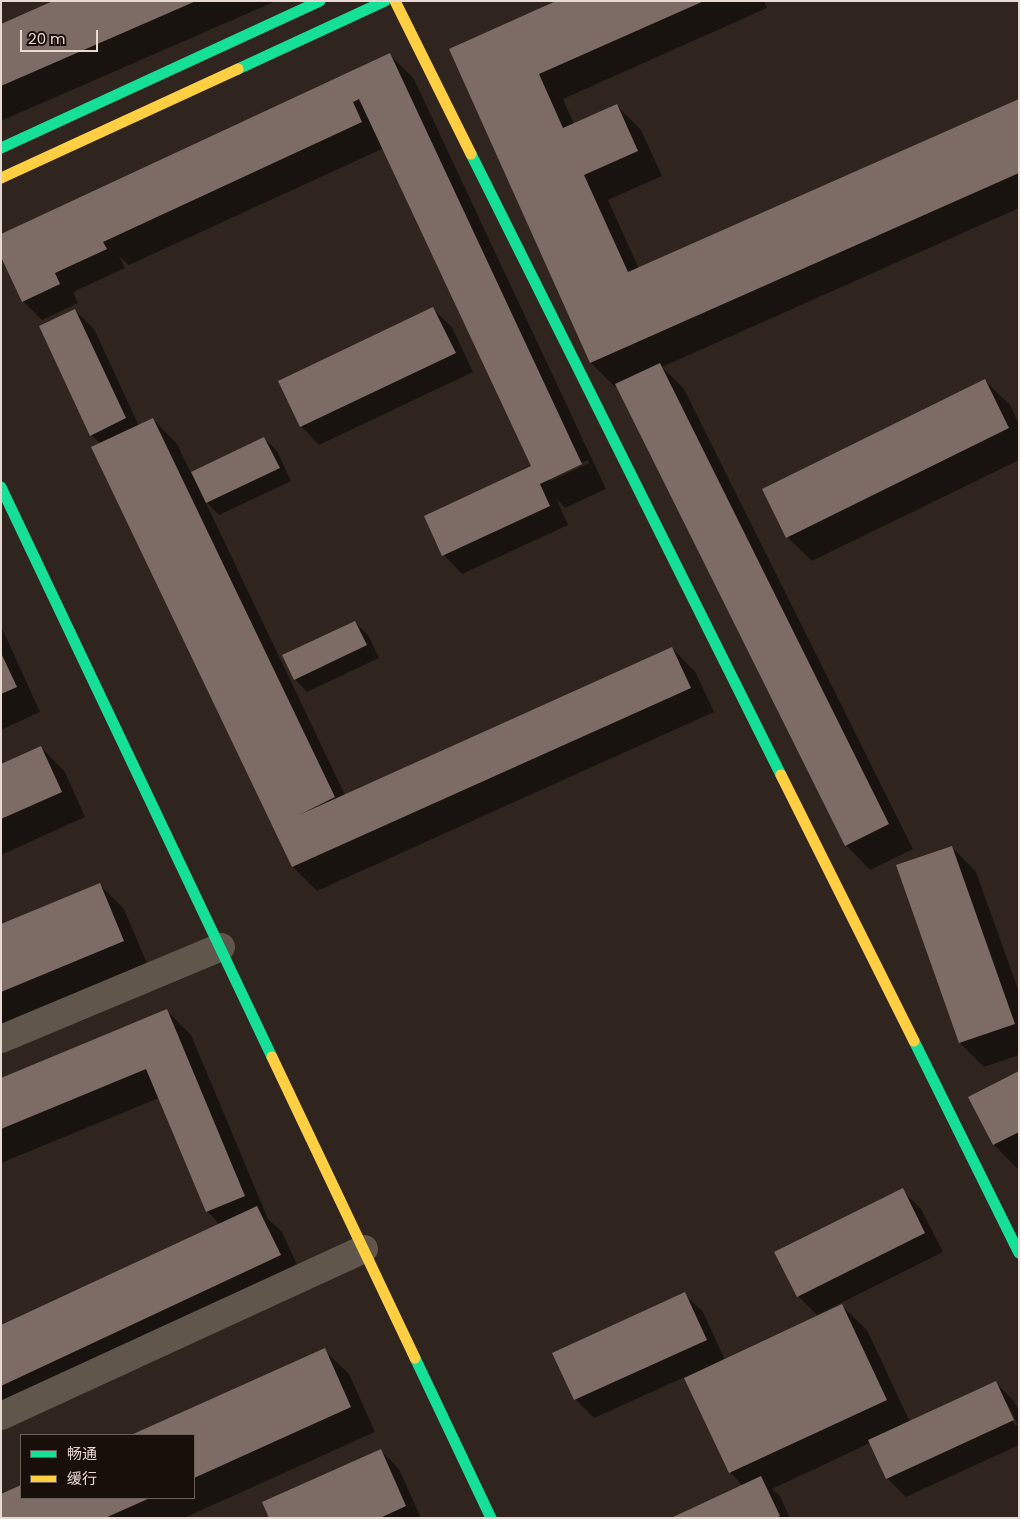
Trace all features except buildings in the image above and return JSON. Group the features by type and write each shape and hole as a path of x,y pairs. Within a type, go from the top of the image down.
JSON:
{"street":[{"path":"1,148 320,1"},
{"path":"1,178 385,1"},
{"path":"395,1 1019,1253"},
{"path":"1,487 491,1518"},
{"path":"1,1038 220,947"},
{"path":"1,1416 364,1249"}],"traffic: fast":[{"path":"1,148 320,1"},
{"path":"238,69 385,1"},
{"path":"471,154 781,775"},
{"path":"1,487 272,1057"},
{"path":"914,1041 1019,1253"},
{"path":"415,1358 491,1518"}],"traffic: slow":[{"path":"395,1 471,154"},
{"path":"1,178 238,69"},
{"path":"781,775 914,1041"},
{"path":"272,1057 415,1358"}]}
